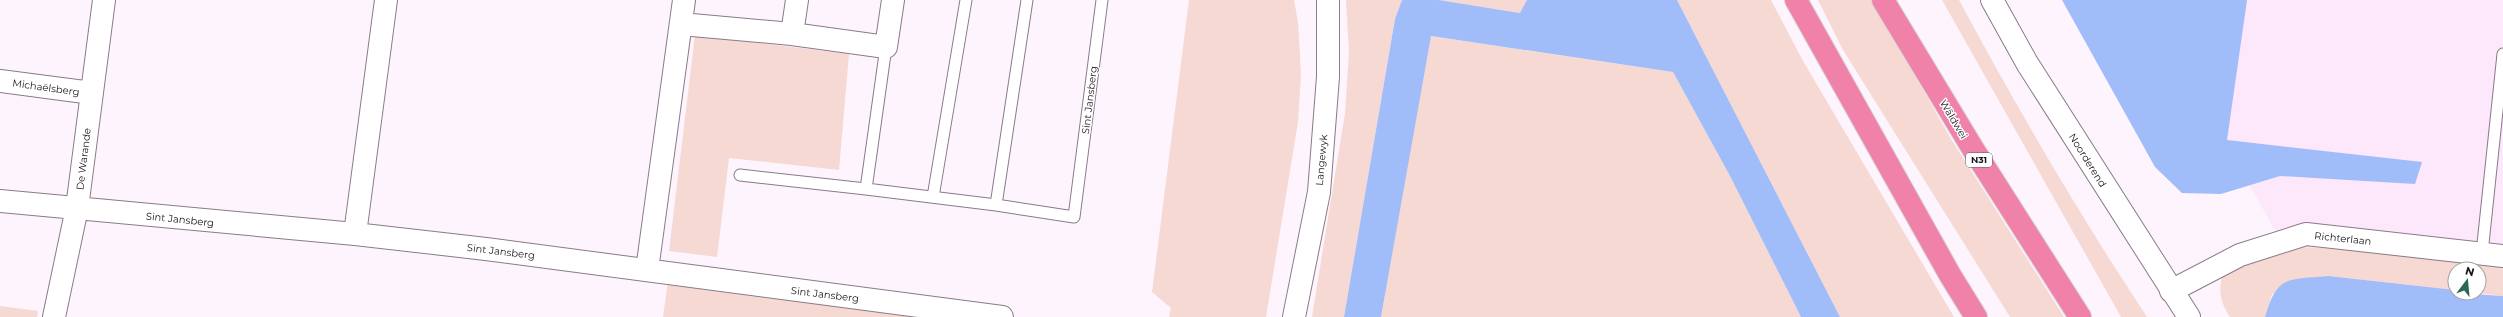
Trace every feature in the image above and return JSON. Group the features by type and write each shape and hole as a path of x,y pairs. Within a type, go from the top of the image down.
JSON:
{"highway":[{"path":"1796,0 1950,275 1976,317"},
{"name":"Wâldwei","path":"1883,0 1973,149 2080,317"}],"street":[{"name":"De Warande","path":"54,317 77,208 104,0"},
{"path":"355,234 386,0"},
{"path":"647,270 684,0"},
{"path":"792,34 797,0"},
{"path":"681,24 792,34 886,47 892,0"},
{"name":"Langewyk","path":"1294,317 1319,192 1328,77 1328,0"},
{"name":"Noorderend","path":"1992,0 2027,63 2189,317"},
{"name":"Michaëlsberg","path":"0,81 92,93"},
{"path":"0,202 77,208"},
{"name":"Sint Jansberg","path":"77,208 355,234 647,270 1005,317"},
{"name":"Richterlaan","path":"2171,291 2240,255 2306,234 2492,255"}],"lane":[{"path":"933,197 966,0"},
{"path":"996,205 1027,0"},
{"name":"Sint Jansberg","path":"740,175 933,197 1074,217 1102,0"},
{"path":"866,189 886,47"},
{"path":"2492,255 2503,54"}],"shaded area":[{"path":"1189,0 1294,0 1298,22 1301,74 1298,122 1266,317 1169,317 1171,308 1152,292"},
{"path":"1346,0 1402,0 1395,19 1344,317 1312,317 1345,113 1349,52"},
{"path":"1439,0 1527,0 1521,13"},
{"path":"1677,0 1771,0 1803,61 1954,317 1840,317"},
{"path":"1818,0 1872,0 1951,139 2064,317 2010,317 1843,50"},
{"path":"1942,0 1959,0 2003,81 2049,160 2147,317 2121,317"},
{"path":"2145,0 2503,0 2503,317 2324,317"},
{"path":"695,35 849,54 839,170 729,158 717,257 669,251"},
{"path":"1430,36 1673,72 1730,176 1801,317 1381,317"},
{"path":"2296,247 2345,249 2450,261 2447,261 2447,289 2328,276 2272,294 2265,317 2230,317 2224,307 2220,293 2222,277 2244,265"},
{"path":"2487,265 2503,267 2503,296 2487,294"},
{"path":"668,281 940,317 663,317"},
{"path":"0,306 38,311 37,317 0,317"}],"water":[{"path":"1402,0 1439,0 1520,13 1527,0 1677,0 1840,317 1801,317 1730,176 1673,72 1431,36 1381,317 1344,317 1395,19"},
{"path":"2062,0 2247,0 2227,140 2422,162 2415,184 2280,176 2221,194 2182,193 2155,167"},
{"path":"2328,276 2447,289 2447,301 2487,301 2487,295 2503,296 2503,317 2265,317 2274,293 2280,286 2294,279"}]}
